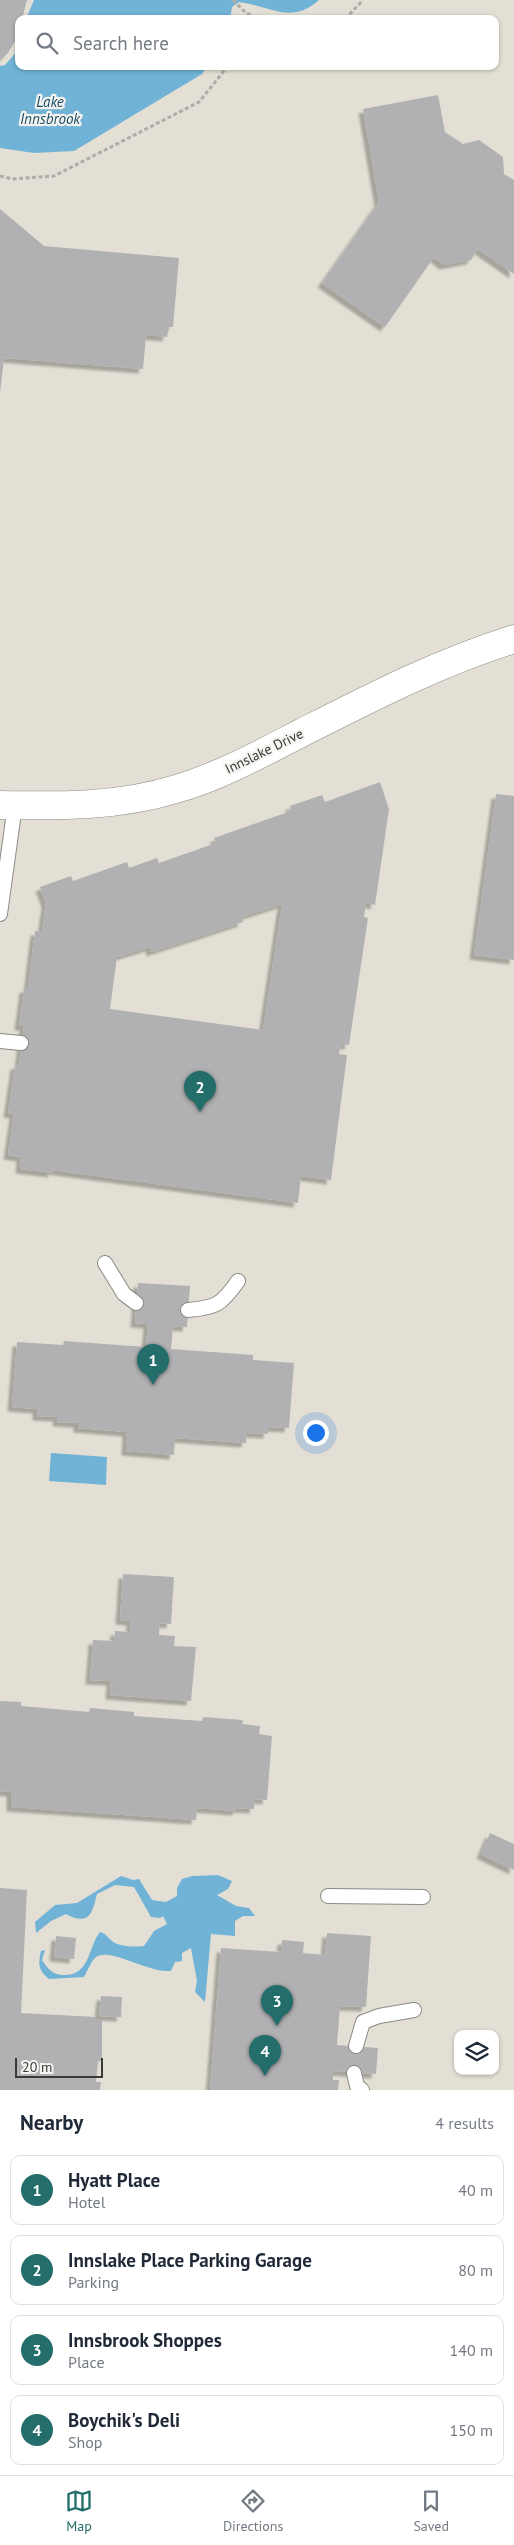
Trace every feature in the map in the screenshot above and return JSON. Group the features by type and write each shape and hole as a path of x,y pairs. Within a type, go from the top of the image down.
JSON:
{"street":[{"name":"Innslake Drive","path":"7,805 63,807 114,803 176,789 234,767 412,677 514,639"}],"lane":[{"path":"0,909 7,805"},
{"path":"0,1041 21,1043"},
{"path":"105,1263 124,1294 136,1303"},
{"path":"188,1310 211,1308 226,1299 238,1281"},
{"path":"328,1896 422,1897"},
{"path":"356,2046 364,2022 379,2016 414,2010"},
{"path":"354,2072 357,2086 362,2090"}],"path":[{"path":"233,0 248,15"},
{"path":"349,15 363,0"},
{"path":"0,176 12,179 54,176 199,102 225,70"}],"shaded area":[{"path":"0,0 514,0 514,2090 0,2090"}],"water":[{"path":"34,0 319,0 309,7 290,13 239,2 232,7 231,15 28,15"},
{"name":"Lake Innsbrook","path":"15,54 15,70 204,70 202,74 74,151 34,153 0,148 0,66 5,65"},
{"path":"51,1453 107,1457 106,1485 49,1481"},
{"path":"218,1875 232,1881 228,1889 217,1895 236,1906 249,1908 255,1916 243,1916 235,1921 235,1936 211,1934 205,2002 195,1992 197,1981 191,1948 182,1953 182,1961 175,1962 171,1971 162,1971 110,1955 96,1957 84,1977 49,1979 41,1970 39,1963 41,1951 45,1950 42,1960 51,1971 60,1975 73,1974 84,1966 100,1932 119,1944 144,1946 154,1931 167,1924 163,1916 160,1918 151,1917 134,1887 115,1885 97,1894 91,1912 85,1918 80,1919 66,1914 51,1921 36,1933 35,1922 55,1905 77,1903 121,1876 133,1880 139,1879 152,1900 166,1902 177,1896 177,1888 182,1879 192,1876"}],"building":[{"path":"0,0 27,0 23,15 15,15 15,42 7,54 0,60"},
{"path":"438,95 445,132 463,144 479,140 503,157 504,174 514,180 514,274 478,249 471,260 444,265 434,257 385,327 322,283 379,202 363,109"},
{"path":"0,209 44,246 179,258 173,327 169,327 167,337 146,335 143,369 4,358 0,393"},
{"path":"380,782 389,809 375,905 366,903 364,917 368,918 349,1045 341,1044 339,1054 347,1055 331,1180 301,1176 298,1203 52,1170 53,1173 20,1169 21,1157 8,1155 14,1114 8,1113 15,1065 19,1065 24,1026 19,1026 24,988 28,989 35,931 42,932 46,903 40,887 71,876 73,881 127,862 129,868 157,858 159,863 216,843 214,838 291,811 290,806 322,795 325,802","holes":["282,904 263,1030 110,1009 117,957 150,947 151,952 243,922 241,917"]},
{"path":"496,794 514,796 514,960 474,955"},
{"path":"138,1283 190,1286 187,1327 173,1326 171,1349 253,1355 253,1360 294,1363 289,1428 268,1427 268,1434 247,1433 246,1443 175,1438 174,1455 126,1451 127,1432 78,1428 78,1423 57,1422 58,1417 37,1416 37,1409 12,1407 17,1342 63,1345 64,1341 146,1347 148,1324 135,1323"},
{"path":"123,1574 174,1577 171,1624 160,1623 159,1635 175,1636 174,1646 196,1647 191,1701 110,1695 111,1681 90,1680 93,1640 114,1641 115,1631 130,1632 131,1621 120,1620"},
{"path":"0,1701 21,1702 21,1706 89,1712 90,1708 134,1712 134,1716 202,1721 203,1717 243,1720 242,1724 260,1726 259,1734 272,1736 267,1800 255,1799 254,1809 237,1808 237,1811 197,1808 196,1820 11,1807 11,1792 0,1791"},
{"path":"490,1833 514,1844 514,1870 481,1854"},
{"path":"0,1888 27,1890 21,2013 96,2017 96,2020 102,2020 102,2061 98,2061 96,2082 101,2082 100,2090 0,2090"},
{"path":"327,1933 371,1936 366,2007 340,2006 337,2045 378,2048 376,2074 333,2071 333,2080 339,2080 338,2090 210,2090 221,1948 281,1952 282,1940 304,1942 303,1953 325,1955"},
{"path":"56,1936 76,1938 74,1959 54,1957"},
{"path":"101,1996 122,1997 121,2017 99,2016"}],"place":[{"name":"Innslake Place Parking Garage","path":"200,1112"},
{"name":"Hyatt Place","path":"153,1385"},
{"name":"Innsbrook Shoppes","path":"277,2026"},
{"name":"Boychik's Deli","path":"265,2076"}]}
